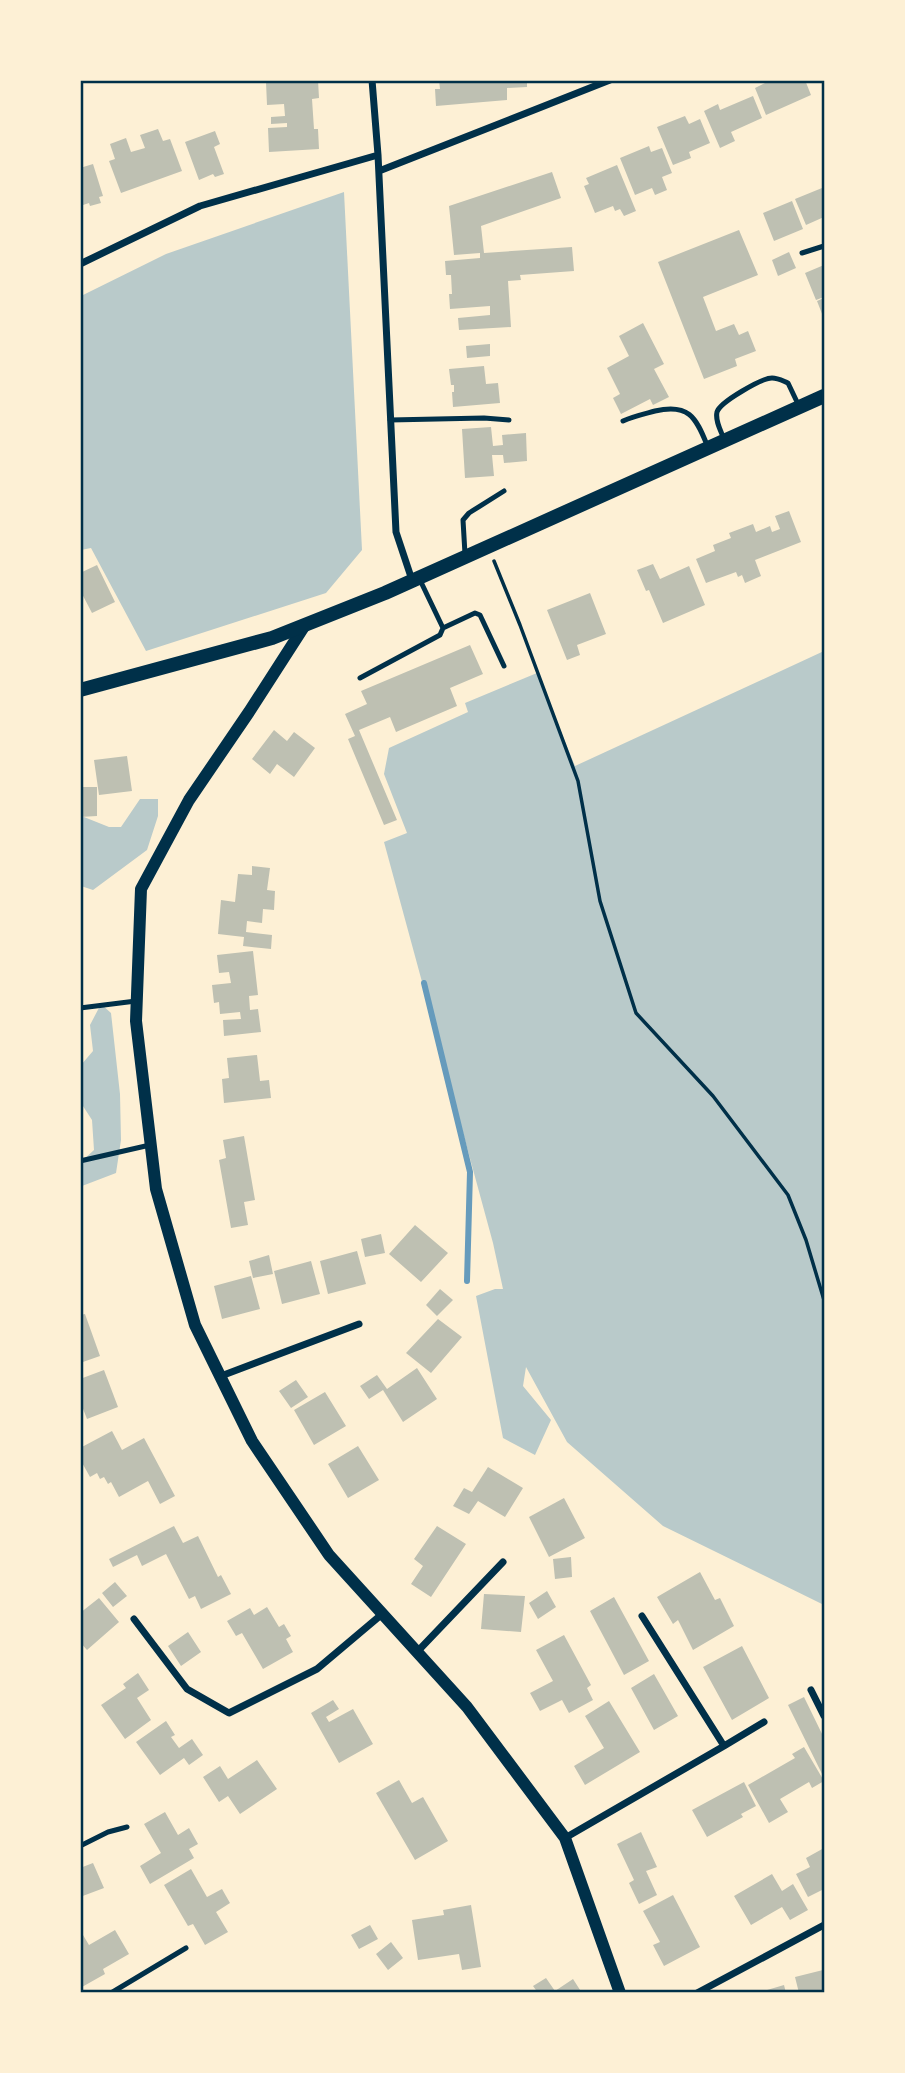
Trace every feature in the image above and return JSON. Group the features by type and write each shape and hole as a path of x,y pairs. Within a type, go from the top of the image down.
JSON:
{"main road":[{"path":"80,690 272,638 305,625 466,557 824,396"}],"street":[{"path":"372,80 379,171 396,532 416,579"},
{"path":"379,171 610,80"},
{"path":"80,264 200,206 378,155"},
{"path":"305,625 190,800 141,889 136,1021 156,1189 195,1325 252,1441 329,1555 467,1707 565,1838 620,1993"},
{"path":"221,1376 359,1324"},
{"path":"417,1653 503,1562"},
{"path":"134,1619 187,1689 229,1713 317,1669 381,1615"},
{"path":"642,1616 724,1746"},
{"path":"811,1690 824,1716"},
{"path":"565,1838 764,1722"},
{"path":"697,1993 824,1925"}],"lane":[{"path":"802,253 824,246"},
{"path":"725,441 717,421 720,408 738,394 766,380 773,378 788,383 800,407"},
{"path":"624,421 668,408 680,408 688,412 698,424 708,448"},
{"path":"390,420 509,420"},
{"path":"466,557 463,520 483,502 504,491"},
{"path":"416,579 443,628"},
{"path":"360,678 440,635 443,628 475,613 480,615 503,666"},
{"path":"80,1009 136,1001"},
{"path":"80,1161 150,1145"},
{"path":"80,1846 108,1832 127,1827"},
{"path":"111,1993 186,1948"}],"path":[{"path":"488,546 578,780 600,901 636,1013 713,1096 788,1195 806,1240 824,1300"}],"shaded area":[{"path":"344,192 362,550 326,593 146,651 91,548 81,550 81,296 166,254"},
{"path":"824,651 824,1605 663,1526 567,1442 526,1367 523,1386 551,1420 535,1455 503,1438 476,1296 503,1289 493,1243 384,842 407,833 384,774 389,748 468,712 465,703 537,673 575,766"},
{"path":"140,799 158,799 158,816 147,850 93,890 81,886 81,818 109,827 121,827"},
{"path":"101,1004 111,1013 120,1094 121,1140 116,1173 82,1186 81,1189 81,1162 94,1150 92,1120 81,1103 81,1065 93,1051 90,1025"}],"building":[{"path":"318,80 319,98 312,99 314,129 318,129 319,149 269,152 268,128 287,127 287,123 271,124 271,117 285,116 284,104 267,105 266,82"},
{"path":"439,80 527,80 527,87 507,88 507,100 436,106 435,89 440,89"},
{"path":"771,80 805,80 811,95 766,115 755,88"},
{"path":"753,96 762,118 731,132 735,141 720,148 704,111 718,104 720,110"},
{"path":"685,116 689,124 700,119 710,143 689,152 691,158 673,165 657,127"},
{"path":"158,129 163,141 170,139 182,171 121,193 109,161 115,159 110,144 126,138 131,152 145,148 140,135"},
{"path":"215,131 220,144 214,147 224,174 215,177 213,174 199,180 185,142"},
{"path":"649,146 651,152 662,148 672,173 662,177 667,190 655,195 652,188 635,195 620,158"},
{"path":"93,164 103,196 99,197 101,203 80,206 80,168"},
{"path":"617,165 636,211 624,216 620,209 615,211 613,206 595,213 584,186 589,184 586,178"},
{"path":"552,172 561,198 481,226 484,253 572,247 574,271 520,275 521,280 508,281 511,327 459,330 458,318 490,315 490,306 450,309 451,275 446,275 445,261 480,258 480,253 454,255 449,206"},
{"path":"822,188 824,217 806,225 795,199"},
{"path":"792,201 803,229 774,241 763,213"},
{"path":"739,230 758,275 703,297 716,331 734,324 739,335 748,331 756,351 735,359 737,366 704,379 658,262"},
{"path":"789,252 796,268 778,276 772,260"},
{"path":"824,265 824,297 816,300 805,273"},
{"path":"824,298 824,319 817,301"},
{"path":"643,323 664,364 654,369 669,397 653,405 650,399 621,414 613,398 620,394 607,368 629,356 619,336"},
{"path":"490,344 490,356 467,358 466,346"},
{"path":"484,366 486,384 498,383 500,403 453,407 454,385 451,385 449,369"},
{"path":"491,427 493,446 503,445 502,435 526,433 527,461 504,463 503,455 492,455 494,476 465,478 462,429"},
{"path":"789,511 801,542 755,560 761,576 745,583 742,575 738,577 736,572 706,583 696,559 715,551 713,545 731,538 729,533 753,524 756,532 770,526 772,532 780,529 775,516"},
{"path":"653,564 660,579 689,566 705,605 663,623 637,570"},
{"path":"97,565 115,602 92,613 80,590 80,573"},
{"path":"590,593 606,634 577,645 580,655 567,660 547,610"},
{"path":"470,645 483,674 450,688 457,706 396,732 390,717 359,730 397,820 384,825 348,739 355,736 345,714 367,704 361,691"},
{"path":"274,730 287,741 294,732 315,748 294,777 277,764 270,774 252,759"},
{"path":"127,756 132,791 99,795 94,760"},
{"path":"80,787 97,787 97,816 80,817"},
{"path":"252,866 270,868 267,890 275,891 274,910 263,909 262,923 247,921 246,932 272,935 271,949 243,946 244,937 218,934 221,900 235,902 238,874 252,875"},
{"path":"253,951 258,995 249,996 250,1010 258,1009 261,1032 224,1036 223,1020 241,1019 240,1012 220,1014 219,1002 214,1003 212,985 231,983 229,972 219,973 217,955"},
{"path":"257,1055 260,1081 269,1080 271,1098 224,1103 222,1079 229,1078 227,1058"},
{"path":"244,1136 255,1200 244,1202 248,1225 231,1228 219,1160 226,1158 223,1140"},
{"path":"415,1225 448,1253 421,1282 389,1254"},
{"path":"381,1234 385,1253 365,1257 361,1239"},
{"path":"357,1251 366,1284 328,1294 320,1261"},
{"path":"269,1255 273,1274 253,1278 249,1261"},
{"path":"311,1261 320,1294 282,1304 274,1271"},
{"path":"251,1276 260,1309 222,1319 214,1286"},
{"path":"440,1289 453,1300 437,1316 426,1305"},
{"path":"85,1314 100,1356 80,1363 80,1315"},
{"path":"438,1319 462,1337 431,1373 406,1353"},
{"path":"417,1368 437,1399 403,1422 383,1390 369,1399 360,1386 377,1375 387,1389"},
{"path":"104,1370 118,1407 87,1419 80,1401 80,1379"},
{"path":"296,1380 308,1397 291,1408 279,1391"},
{"path":"325,1392 346,1426 314,1445 294,1410"},
{"path":"112,1431 122,1450 144,1438 175,1496 160,1504 148,1481 119,1497 111,1482 108,1484 104,1477 100,1479 97,1473 90,1477 80,1459 80,1448"},
{"path":"358,1446 379,1480 348,1498 328,1464"},
{"path":"488,1467 523,1488 505,1517 478,1501 469,1514 453,1506 464,1488 472,1492"},
{"path":"564,1498 585,1538 549,1557 529,1517"},
{"path":"174,1526 183,1543 198,1536 218,1577 221,1575 231,1594 201,1609 195,1596 189,1599 166,1554 142,1566 137,1555 113,1567 109,1559"},
{"path":"437,1526 466,1544 431,1597 411,1584 423,1566 414,1559"},
{"path":"571,1557 572,1577 555,1579 553,1559"},
{"path":"700,1572 715,1600 720,1598 734,1626 693,1650 678,1620 673,1624 657,1597"},
{"path":"115,1582 127,1596 113,1607 102,1593"},
{"path":"547,1591 556,1607 538,1619 529,1603"},
{"path":"484,1594 525,1596 521,1632 481,1629"},
{"path":"614,1597 649,1661 624,1675 590,1611"},
{"path":"99,1598 119,1622 87,1650 80,1642 80,1613"},
{"path":"267,1607 279,1627 284,1624 291,1636 286,1639 293,1652 263,1669 242,1633 236,1636 227,1621 250,1608 254,1615"},
{"path":"188,1632 201,1652 181,1666 168,1646"},
{"path":"564,1635 591,1685 587,1688 593,1700 569,1713 562,1700 540,1711 530,1693 553,1681 536,1650"},
{"path":"742,1646 769,1698 732,1720 703,1667"},
{"path":"138,1673 149,1690 137,1698 151,1720 125,1739 101,1705 126,1688 123,1684"},
{"path":"654,1674 678,1716 654,1730 631,1688"},
{"path":"804,1697 824,1738 824,1778 788,1705"},
{"path":"333,1700 339,1709 326,1717 329,1722 353,1709 373,1744 339,1763 311,1713"},
{"path":"609,1701 640,1752 585,1785 574,1766 604,1748 585,1716"},
{"path":"166,1721 175,1735 171,1737 179,1748 192,1739 203,1755 189,1765 184,1758 160,1775 136,1742"},
{"path":"804,1747 824,1781 812,1788 809,1782 780,1799 788,1812 769,1823 748,1785 795,1758 792,1754"},
{"path":"257,1760 277,1789 240,1814 228,1796 219,1802 203,1777 220,1766 228,1779"},
{"path":"399,1780 412,1803 423,1797 448,1841 415,1860 376,1793"},
{"path":"744,1782 756,1806 741,1814 743,1817 707,1837 692,1810"},
{"path":"165,1812 178,1835 189,1828 198,1844 189,1849 194,1858 150,1884 140,1866 161,1853 144,1824"},
{"path":"641,1832 657,1867 646,1871 657,1895 639,1904 629,1883 634,1880 617,1844"},
{"path":"824,1848 824,1889 808,1897 796,1874 810,1867 806,1858"},
{"path":"93,1863 104,1888 80,1897 80,1868"},
{"path":"191,1869 207,1897 222,1889 230,1903 216,1912 228,1932 205,1945 193,1924 188,1926 164,1885"},
{"path":"772,1874 782,1891 793,1884 808,1910 790,1920 782,1907 751,1925 734,1896"},
{"path":"673,1895 700,1947 664,1966 653,1945 660,1942 643,1911"},
{"path":"471,1905 481,1967 462,1970 459,1954 418,1960 412,1920 444,1915 443,1910"},
{"path":"370,1925 378,1939 359,1949 351,1935"},
{"path":"80,1930 89,1945 115,1930 129,1954 103,1969 105,1974 82,1987"},
{"path":"391,1942 403,1958 388,1970 376,1954"},
{"path":"823,1970 824,1993 799,1993 795,1977"},
{"path":"546,1978 555,1991 573,1979 582,1993 538,1993 533,1986"},
{"path":"784,1985 786,1993 760,1993 760,1992"}],"waterway":[{"path":"424,983 470,1172 467,1281"}]}
